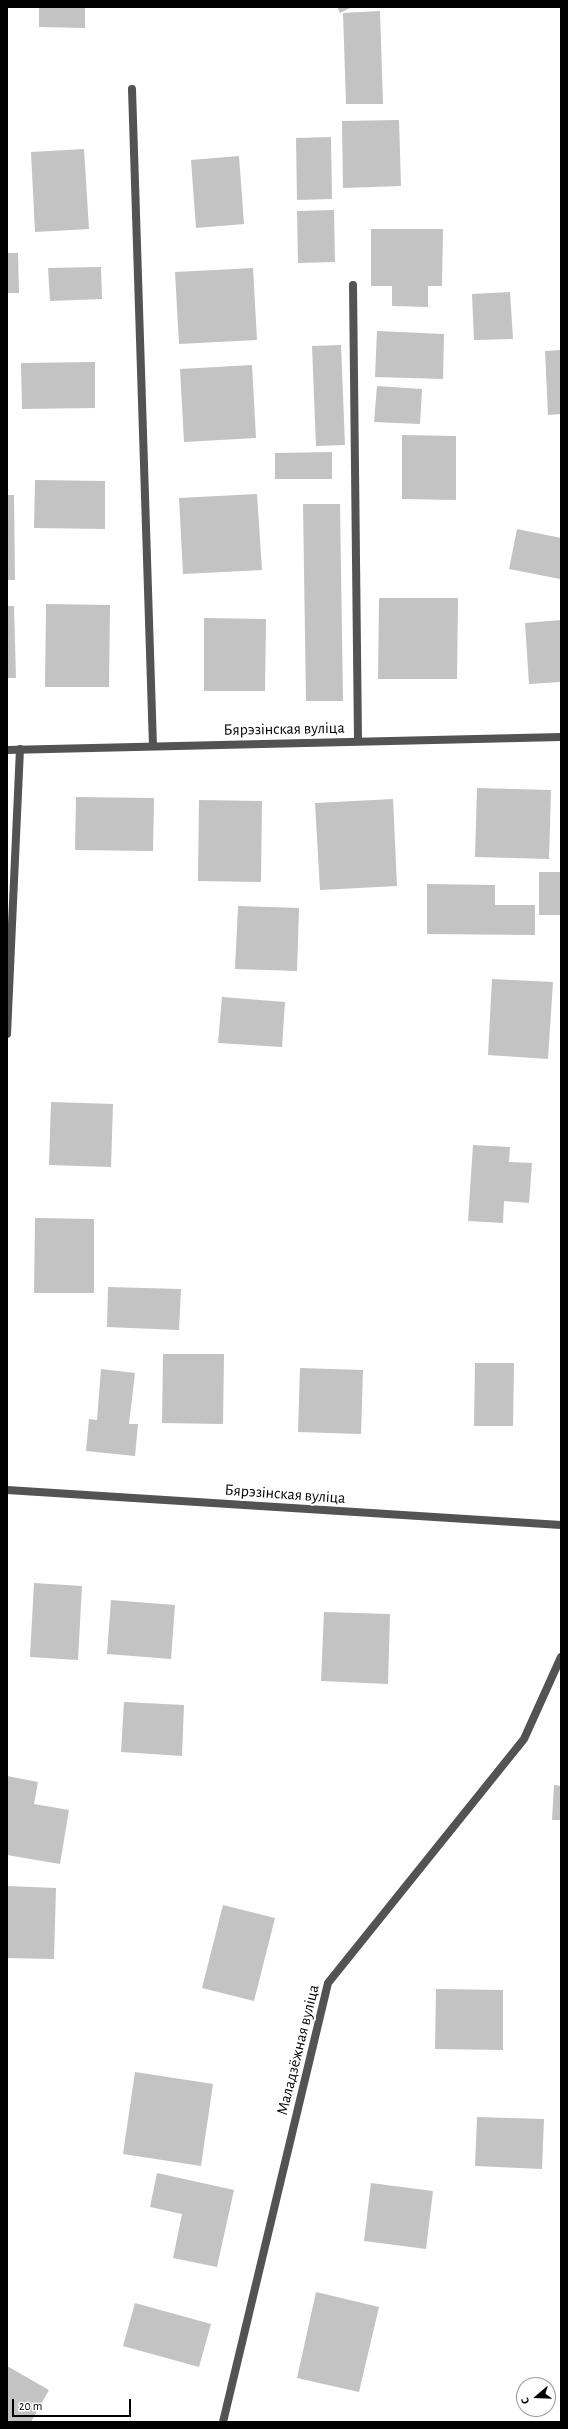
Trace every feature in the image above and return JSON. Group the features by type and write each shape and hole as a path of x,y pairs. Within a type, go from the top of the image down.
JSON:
{"street":[{"path":"132,89 153,746"},
{"path":"353,285 358,741"},
{"name":"Бярэзінская вуліца","path":"7,750 561,737"},
{"path":"7,1034 20,749"},
{"name":"Бярэзінская вуліца","path":"7,1490 561,1525"},
{"name":"Маладзёжная вуліца","path":"223,2422 328,1983 524,1739 561,1657"}],"building":[{"path":"39,7 85,7 85,28 39,27"},
{"path":"337,7 352,7 340,13"},
{"path":"380,11 383,104 346,104 343,13"},
{"path":"399,120 401,186 343,188 342,121"},
{"path":"331,137 332,199 297,200 296,138"},
{"path":"84,149 89,229 35,232 31,152"},
{"path":"239,156 244,224 196,228 191,160"},
{"path":"334,210 335,262 298,263 297,211"},
{"path":"371,229 443,229 442,286 428,286 428,307 392,306 392,286 371,286"},
{"path":"7,253 18,253 19,293 7,293"},
{"path":"101,267 102,299 50,301 48,268"},
{"path":"253,268 257,340 179,344 175,272"},
{"path":"510,292 513,339 474,340 472,294"},
{"path":"377,331 444,334 443,379 375,377"},
{"path":"341,345 345,445 316,446 312,346"},
{"path":"561,350 561,414 548,415 545,351"},
{"path":"95,362 95,408 22,409 21,363"},
{"path":"252,365 256,438 184,442 180,369"},
{"path":"377,386 422,389 420,424 374,422"},
{"path":"402,435 456,436 456,500 402,499"},
{"path":"332,452 332,479 275,479 275,453"},
{"path":"35,480 105,481 105,529 34,528"},
{"path":"257,494 262,570 183,574 179,498"},
{"path":"7,495 14,495 15,580 7,580"},
{"path":"303,504 340,504 343,701 306,701"},
{"path":"517,529 561,538 560,579 509,569"},
{"path":"379,598 458,598 457,679 378,679"},
{"path":"46,604 110,605 109,687 45,687"},
{"path":"7,606 14,606 16,678 7,678"},
{"path":"204,618 266,619 265,691 204,691"},
{"path":"561,620 561,682 529,684 525,623"},
{"path":"477,788 551,790 549,859 475,857"},
{"path":"76,797 154,798 153,851 75,850"},
{"path":"393,799 397,886 320,890 315,803"},
{"path":"199,800 262,801 261,882 198,881"},
{"path":"539,872 561,872 561,915 539,915"},
{"path":"427,884 495,885 495,905 535,905 535,935 427,934"},
{"path":"238,906 299,908 297,971 235,969"},
{"path":"492,979 553,982 548,1059 488,1055"},
{"path":"222,997 285,1002 282,1047 218,1043"},
{"path":"51,1102 113,1104 111,1167 49,1165"},
{"path":"473,1145 510,1147 509,1162 532,1163 529,1203 504,1201 503,1223 468,1221"},
{"path":"35,1218 94,1219 94,1293 34,1293"},
{"path":"108,1287 181,1289 179,1330 107,1327"},
{"path":"163,1354 224,1354 223,1424 162,1423"},
{"path":"475,1363 514,1363 513,1426 474,1426"},
{"path":"300,1368 363,1370 361,1434 298,1432"},
{"path":"101,1369 135,1373 129,1424 138,1424 135,1456 86,1451 89,1419 97,1420"},
{"path":"34,1583 82,1586 78,1660 30,1657"},
{"path":"111,1600 175,1605 171,1659 107,1654"},
{"path":"324,1612 390,1614 388,1684 321,1681"},
{"path":"124,1702 184,1705 182,1756 121,1752"},
{"path":"7,1776 38,1782 34,1804 69,1810 60,1864 7,1855"},
{"path":"554,1785 561,1786 561,1820 552,1820"},
{"path":"7,1886 56,1888 54,1959 7,1958"},
{"path":"223,1905 275,1918 254,2001 202,1988"},
{"path":"436,1989 503,1990 503,2050 435,2049"},
{"path":"135,2072 213,2084 201,2166 123,2154"},
{"path":"477,2117 544,2119 542,2169 475,2166"},
{"path":"157,2173 234,2190 217,2267 173,2258 182,2214 150,2207"},
{"path":"371,2183 433,2191 426,2249 364,2241"},
{"path":"316,2292 379,2307 359,2392 297,2378"},
{"path":"135,2303 211,2324 199,2367 123,2346"},
{"path":"7,2366 49,2390 31,2422 7,2422"}]}
